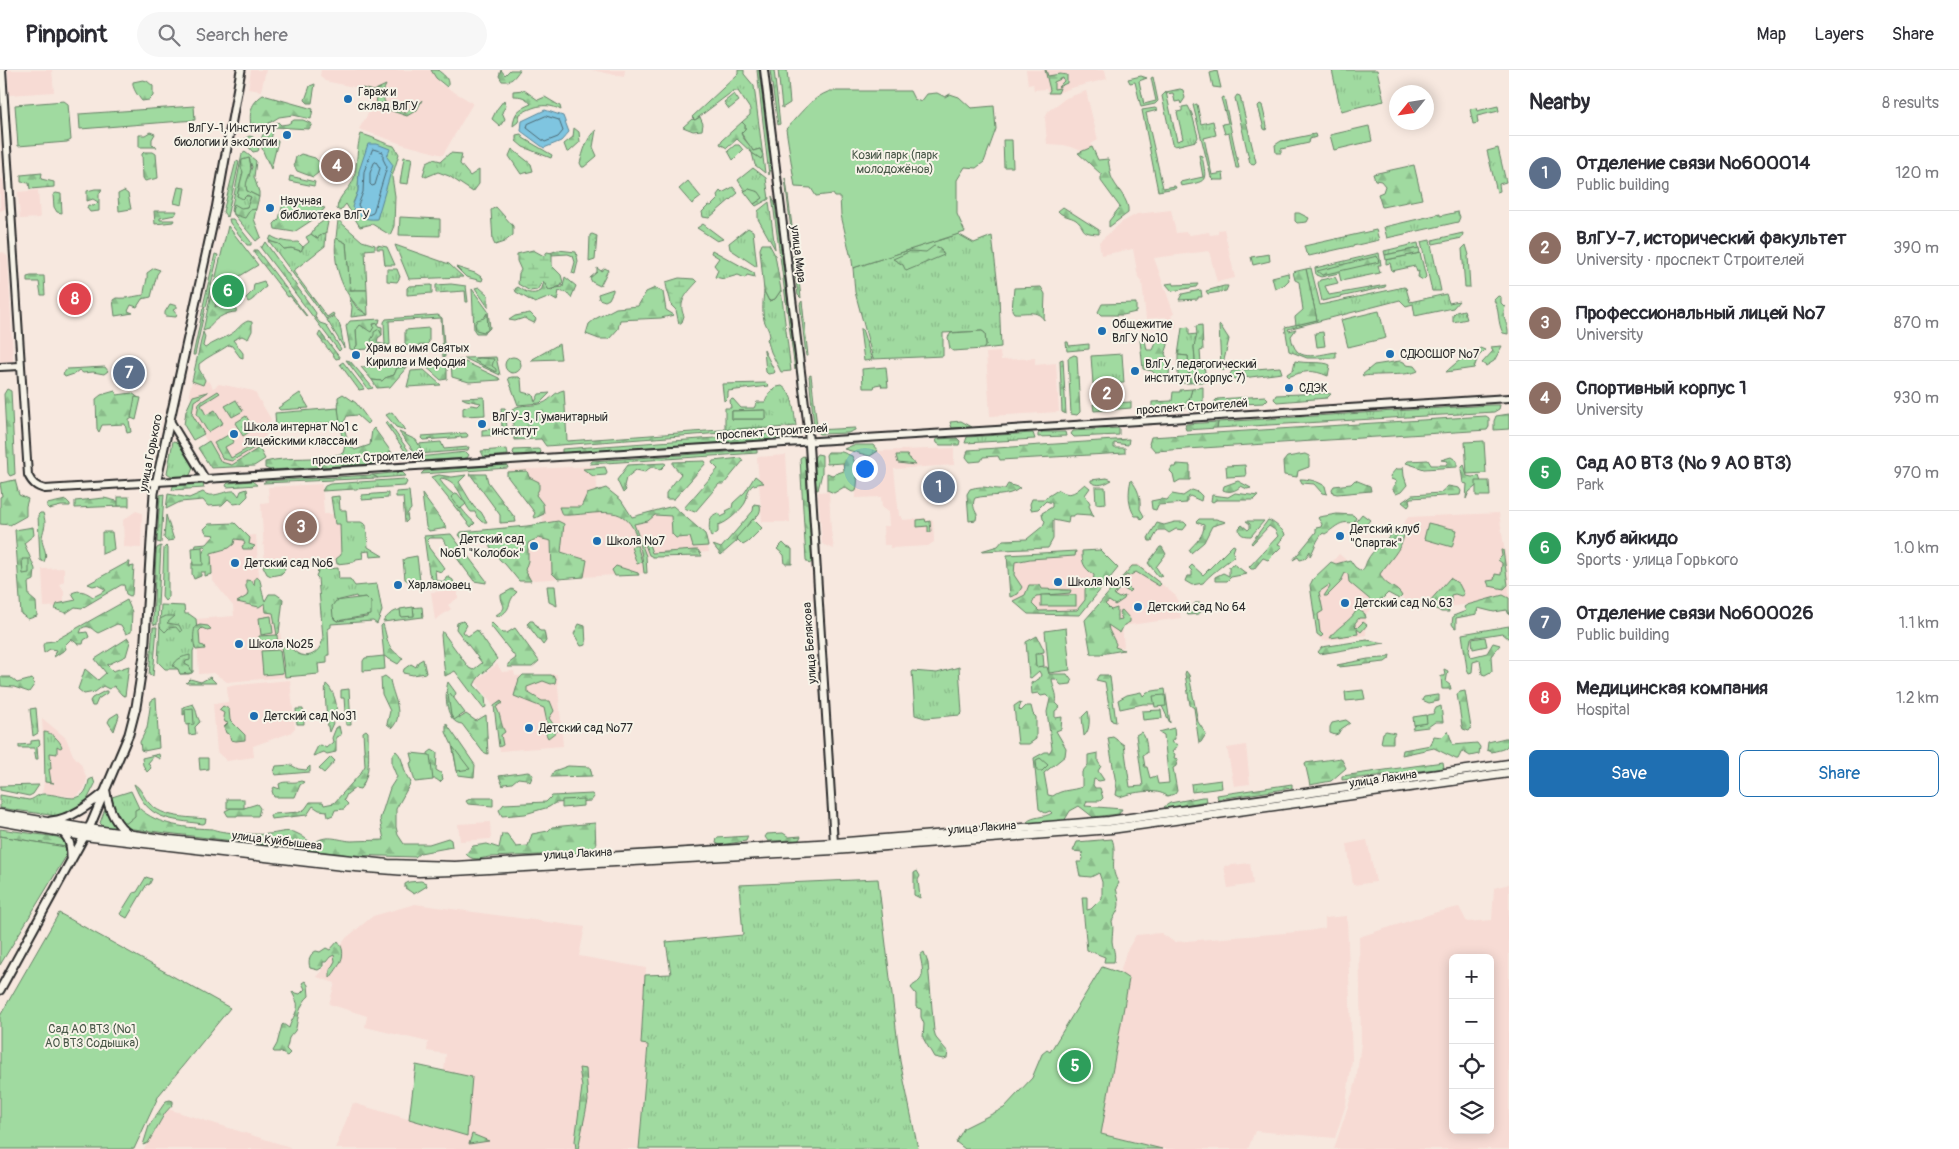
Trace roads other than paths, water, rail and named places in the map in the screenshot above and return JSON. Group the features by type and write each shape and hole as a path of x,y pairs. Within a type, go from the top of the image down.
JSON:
{"highway":[{"name":"улица Лакина","path":"554,861 834,843 1109,821 1509,764"},
{"name":"улица Лакина","path":"454,871 834,850 1111,829 1509,773"},
{"name":"улица Куйбышева","path":"0,814 51,821 86,832 386,870 454,871"},
{"name":"улица Куйбышева","path":"0,821 61,831 131,836 388,864 455,866 554,861"}],"main road":[{"path":"0,367 20,366 2,70"},
{"name":"улица Горького","path":"0,990 86,832 130,734 142,675 154,493 216,209 241,70"},
{"name":"улица Мира","path":"764,70 809,441"},
{"name":"проспект Строителей","path":"20,366 28,475 38,487 46,489 1509,398"},
{"path":"169,419 206,480"},
{"name":"улица Белякова","path":"809,441 834,843"},
{"path":"51,821 68,816 90,804 106,791 111,812 118,825 131,836"},
{"path":"61,831 68,839 71,848 71,860"}],"water":[{"path":"545,110 563,116 569,132 561,141 544,148 521,131 522,121"},
{"path":"368,144 377,144 390,149 387,157 393,165 377,219 362,217 352,207 358,191 359,171"}],"place":[{"name":"Гараж и склад ВлГУ","path":"348,99"},
{"name":"ВлГУ-1, Институт биологии и экологии","path":"287,135"},
{"name":"Спортивный корпус 1","path":"337,166"},
{"name":"Научная библиотека ВлГУ","path":"270,208"},
{"name":"Клуб айкидо","path":"228,291"},
{"name":"Медицинская компания","path":"75,299"},
{"name":"Общежитие ВлГУ №10","path":"1102,331"},
{"name":"СДЮСШОР №7","path":"1390,354"},
{"name":"Храм во имя Святых Кирилла и Мефодия","path":"356,355"},
{"name":"ВлГУ, педагогический институт (корпус 7)","path":"1135,371"},
{"name":"Отделение связи №600026","path":"129,373"},
{"name":"СДЭК","path":"1289,388"},
{"name":"ВлГУ-7, исторический факультет","path":"1107,394"},
{"name":"ВлГУ-3, Гуманитарный институт","path":"482,424"},
{"name":"Школа интернат №1 с лицейскими классами","path":"234,434"},
{"name":"Отделение связи №600014","path":"939,487"},
{"name":"Профессиональный лицей №7","path":"301,527"},
{"name":"Детский клуб \"Спартак\"","path":"1340,536"},
{"name":"Школа №7","path":"597,541"},
{"name":"Детский сад №61 \"Колобок\"","path":"534,546"},
{"name":"Детский сад №6","path":"235,563"},
{"name":"Школа №15","path":"1058,582"},
{"name":"Харламовец","path":"398,585"},
{"name":"Детский сад № 63","path":"1345,603"},
{"name":"Детский сад № 64","path":"1138,607"},
{"name":"Школа №25","path":"239,644"},
{"name":"Детский сад №31","path":"254,716"},
{"name":"Детский сад №77","path":"529,728"},
{"name":"Сад АО ВТЗ (№ 9 АО ВТЗ)","path":"1075,1066"}],"park label":[{"name":"Козий парк (парк молодожёнов)","path":"895,162"},
{"name":"Сад АО ВТЗ (№1 АО ВТЗ Содышка)","path":"92,1036"}]}
